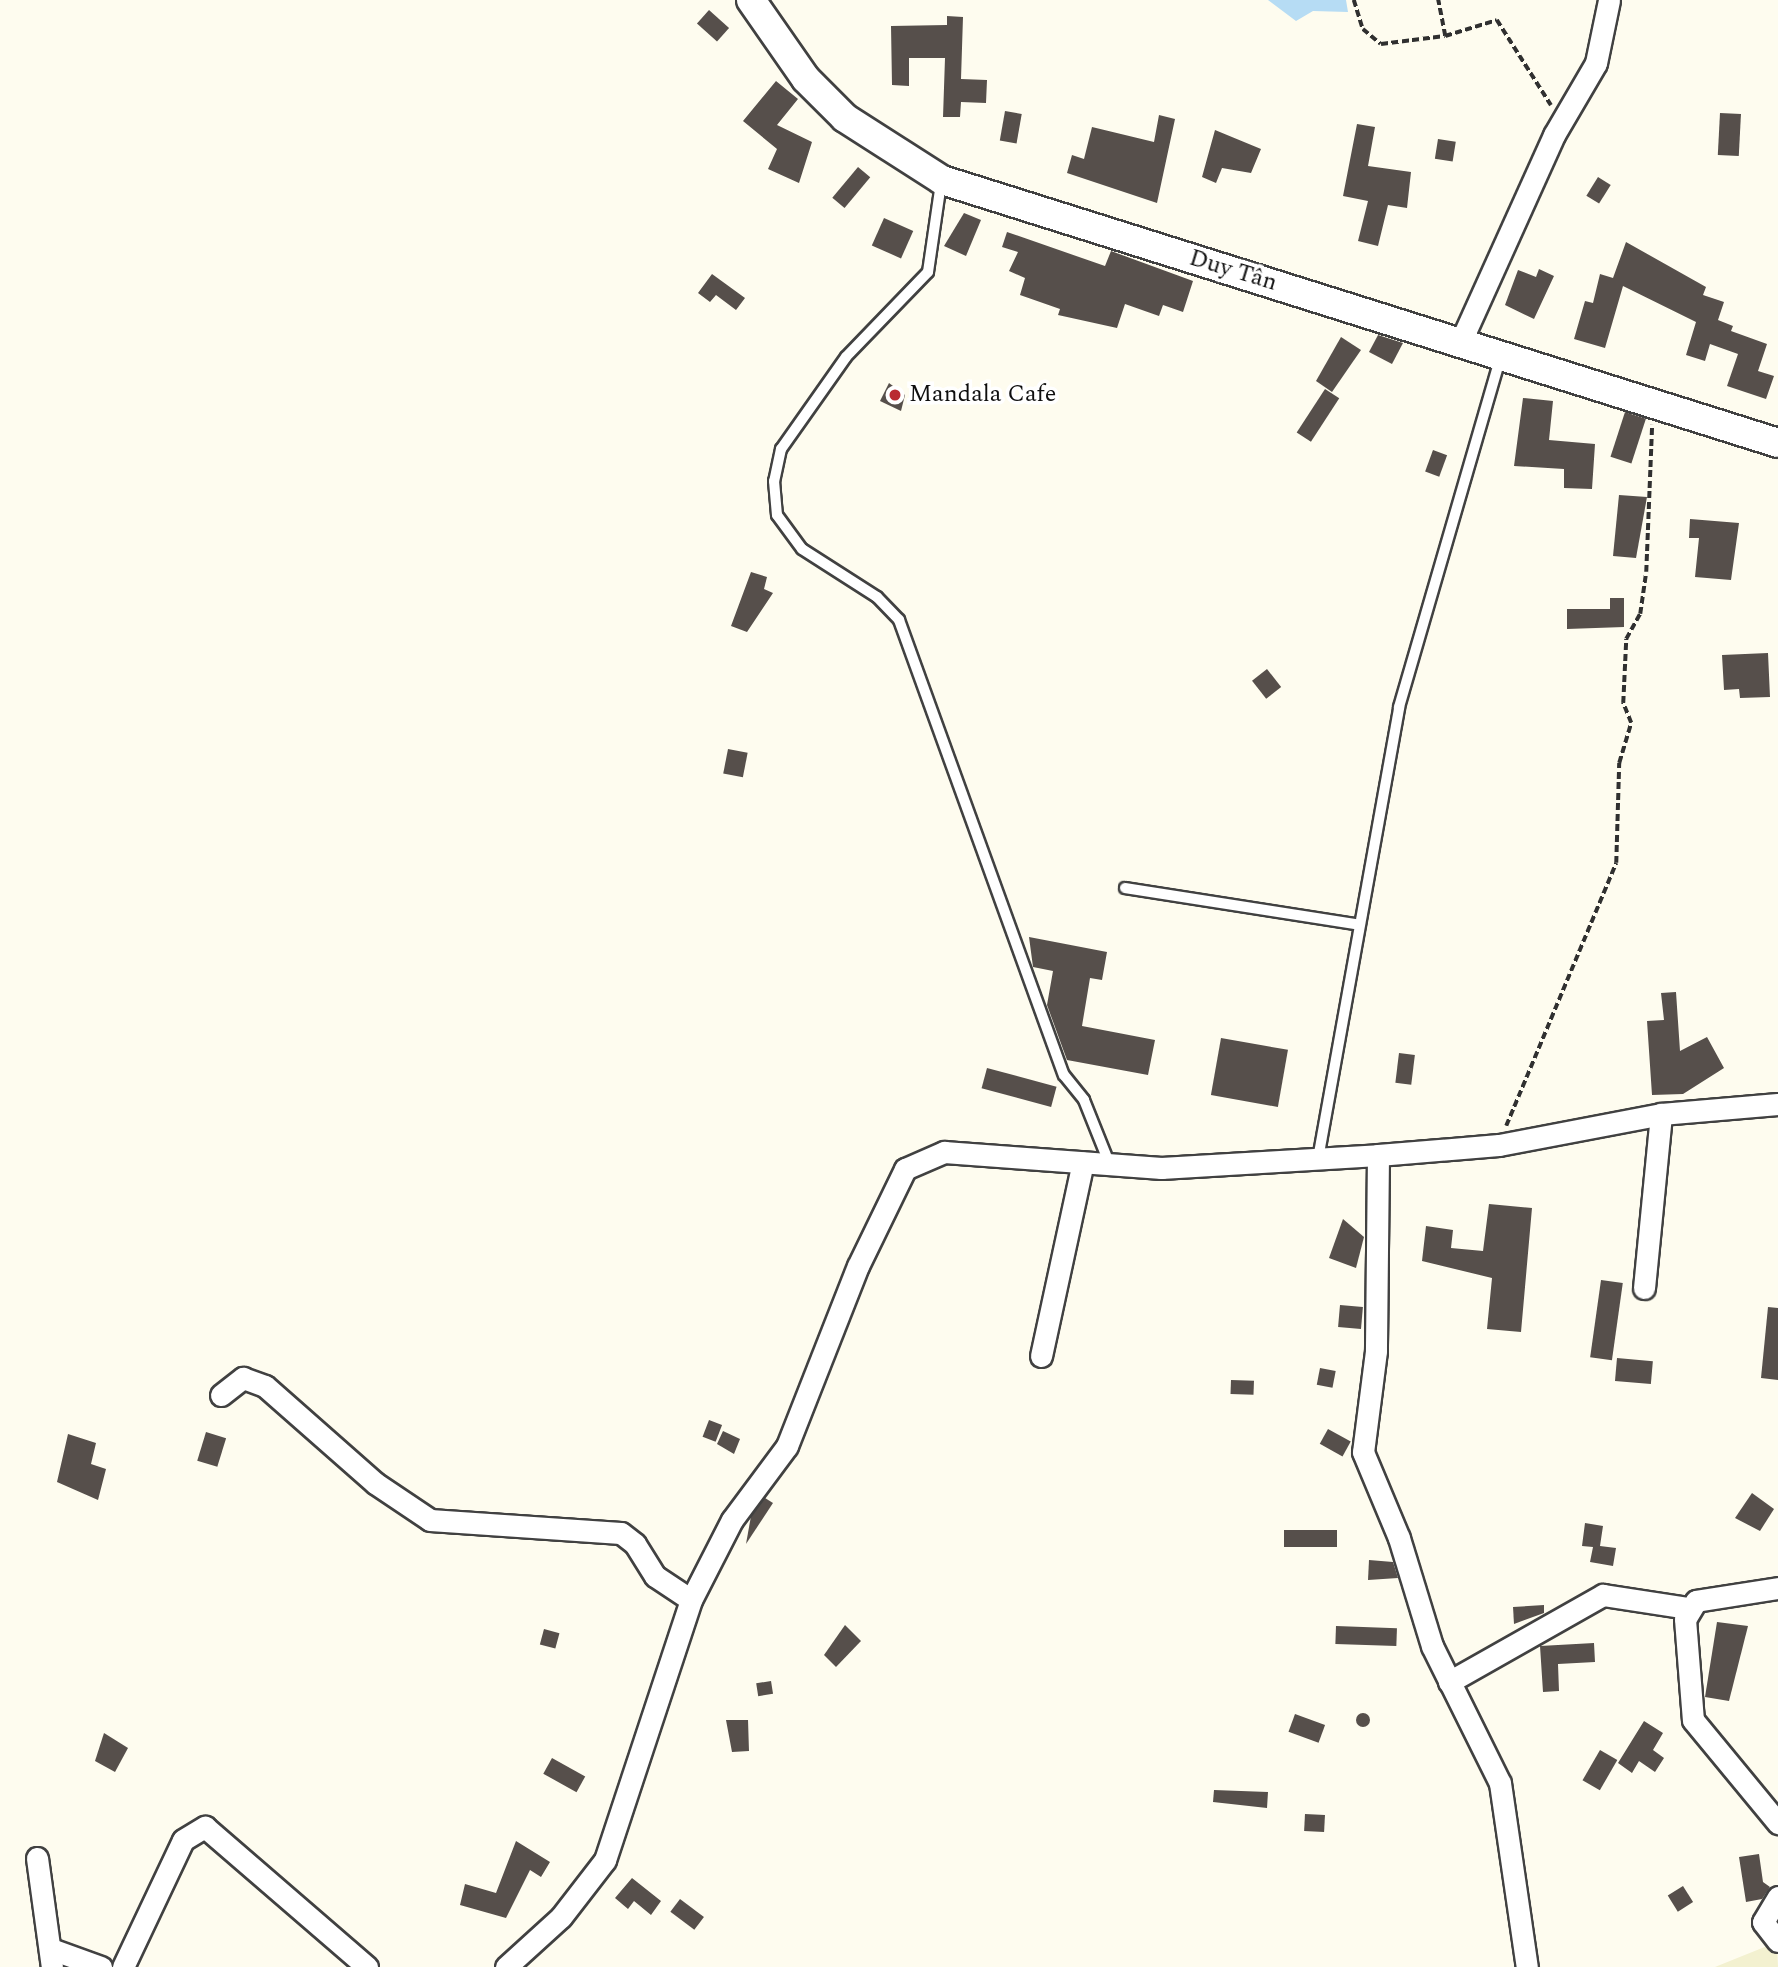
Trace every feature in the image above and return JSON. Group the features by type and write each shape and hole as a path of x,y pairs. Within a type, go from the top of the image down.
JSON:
{"street":[{"name":"Duy Tân","path":"751,0 806,79 845,118 942,180 1461,341 1778,443"},
{"path":"1461,341 1563,124 1596,63 1609,0"},
{"path":"506,1967 561,1917 605,1860 691,1600 732,1520 787,1446 858,1266 905,1169 944,1152 1110,1165 1378,1155 1499,1145 1661,1114 1778,1104"},
{"path":"1644,1288 1661,1114"},
{"path":"1378,1155 1376,1351 1363,1452 1449,1682 1500,1783 1527,1967"},
{"path":"1041,1356 1083,1163"},
{"path":"221,1395 243,1378 265,1386 375,1483 430,1520 621,1533 635,1544 655,1576 691,1600"},
{"path":"1449,1682 1603,1595 1688,1608 1711,1597 1778,1588"},
{"path":"1688,1608 1693,1720 1778,1823"},
{"path":"122,1967 183,1840 205,1827 367,1967"},
{"path":"37,1858 53,1958 101,1967"},
{"path":"1778,1897 1763,1922 1778,1941"}],"lane":[{"path":"942,180 928,272 846,357 781,449 774,481 778,515 802,549 877,597 899,620 1064,1075 1084,1100 1110,1165"},
{"path":"1318,1159 1356,924 1399,707 1501,356"},
{"path":"1125,888 1356,924"}],"path":[{"path":"1354,0 1363,29 1381,44 1445,36 1497,20 1563,124"},
{"path":"1438,0 1445,36"},
{"path":"1499,1145 1546,1018 1616,863 1619,763 1631,723 1623,703 1626,639 1640,614 1646,572 1653,402"}],"shaded area":[{"path":"1777,1942 1778,1967 1715,1967"}],"water":[{"path":"1268,0 1346,0 1348,12 1313,11 1296,21"}],"building":[{"path":"709,10 729,28 717,41 697,23"},
{"path":"947,16 963,17 961,79 987,80 986,103 961,102 960,117 943,117 945,58 909,58 909,86 892,85 891,26 947,25"},
{"path":"776,81 798,99 777,125 812,142 799,183 768,169 777,149 743,121"},
{"path":"1005,111 1022,114 1017,143 1000,141"},
{"path":"1720,113 1741,114 1739,156 1718,155"},
{"path":"1159,115 1175,119 1157,203 1067,173 1072,155 1084,159 1092,127 1154,142"},
{"path":"1357,124 1375,127 1368,166 1411,172 1407,208 1388,205 1378,246 1358,241 1368,201 1343,196"},
{"path":"1215,130 1261,149 1251,173 1222,168 1216,183 1202,177"},
{"path":"1438,139 1456,142 1453,162 1435,159"},
{"path":"858,167 870,177 845,208 832,198"},
{"path":"1598,177 1611,185 1599,204 1586,196"},
{"path":"964,213 981,220 966,256 944,246"},
{"path":"884,218 913,231 901,258 872,245"},
{"path":"1007,232 1105,266 1111,251 1193,281 1183,312 1163,305 1159,316 1125,304 1117,328 1058,315 1060,309 1020,295 1025,278 1009,271 1018,252 1002,247"},
{"path":"1626,242 1706,287 1703,295 1724,302 1718,320 1733,326 1731,331 1767,344 1758,371 1774,376 1766,399 1727,386 1738,354 1710,344 1705,361 1686,355 1696,322 1623,286 1605,348 1574,339 1585,301 1593,303 1600,274 1613,278"},
{"path":"1539,269 1554,276 1534,319 1505,305 1518,270 1536,277"},
{"path":"712,274 745,298 736,310 716,295 710,302 698,293"},
{"path":"1378,335 1403,343 1392,364 1369,352"},
{"path":"1341,337 1361,350 1332,392 1316,381"},
{"path":"889,383 905,395 901,411 880,401"},
{"path":"1325,389 1339,398 1311,442 1297,433"},
{"path":"1523,398 1553,401 1549,440 1595,444 1592,489 1564,488 1564,469 1514,466"},
{"path":"1625,412 1646,419 1631,463 1610,457"},
{"path":"1433,450 1447,455 1439,477 1425,472"},
{"path":"1619,495 1647,497 1636,558 1613,556"},
{"path":"1690,519 1739,523 1731,580 1695,577 1699,538 1689,538"},
{"path":"751,572 767,577 764,589 773,593 747,632 731,626"},
{"path":"1610,598 1624,598 1624,627 1567,629 1567,609 1610,609"},
{"path":"1768,653 1770,697 1740,698 1739,689 1724,690 1722,655"},
{"path":"1267,669 1281,687 1266,699 1252,681"},
{"path":"728,749 748,753 743,777 723,774"},
{"path":"1029,937 1107,952 1102,980 1090,978 1082,1026 1155,1040 1148,1075 1067,1060 1047,1005 1053,971 1033,967"},
{"path":"1676,992 1680,1051 1707,1037 1724,1068 1683,1094 1652,1095 1647,1021 1664,1020 1661,993"},
{"path":"1221,1038 1288,1050 1278,1107 1211,1095"},
{"path":"1399,1053 1415,1055 1411,1085 1395,1083"},
{"path":"987,1068 1057,1087 1051,1107 982,1088"},
{"path":"1489,1204 1532,1208 1521,1332 1487,1329 1492,1278 1422,1261 1426,1226 1453,1230 1451,1248 1483,1251"},
{"path":"1343,1219 1364,1237 1356,1268 1329,1258"},
{"path":"1601,1280 1623,1283 1612,1360 1590,1357"},
{"path":"1340,1305 1363,1307 1361,1329 1338,1327"},
{"path":"1768,1307 1778,1308 1778,1380 1761,1378"},
{"path":"1617,1358 1653,1361 1651,1384 1615,1381"},
{"path":"1320,1368 1336,1371 1332,1388 1317,1385"},
{"path":"1231,1380 1254,1381 1253,1395 1231,1394"},
{"path":"709,1420 722,1425 716,1442 703,1437"},
{"path":"1328,1429 1351,1442 1342,1456 1320,1444"},
{"path":"723,1431 740,1439 734,1454 717,1444"},
{"path":"206,1432 226,1438 217,1467 197,1461"},
{"path":"68,1434 96,1443 91,1464 106,1469 98,1500 57,1482"},
{"path":"1752,1493 1774,1509 1760,1531 1735,1518"},
{"path":"765,1498 773,1503 746,1544 751,1516"},
{"path":"1585,1523 1603,1526 1600,1546 1616,1548 1613,1566 1590,1562 1593,1547 1582,1546"},
{"path":"1284,1530 1337,1530 1337,1547 1284,1547"},
{"path":"1369,1560 1393,1562 1398,1578 1368,1580"},
{"path":"1544,1605 1544,1613 1514,1624 1513,1607"},
{"path":"1717,1622 1748,1626 1729,1701 1705,1697"},
{"path":"845,1625 861,1641 836,1667 824,1655"},
{"path":"1336,1626 1397,1628 1396,1646 1335,1644"},
{"path":"544,1629 559,1633 555,1649 540,1644"},
{"path":"1594,1643 1595,1662 1558,1664 1559,1691 1543,1692 1540,1646"},
{"path":"771,1681 773,1694 758,1696 756,1683"},
{"path":"1360,1713 1366,1713 1370,1720 1366,1727 1360,1727 1356,1723 1356,1717"},
{"path":"1295,1714 1325,1725 1319,1743 1289,1732"},
{"path":"726,1720 748,1720 749,1751 732,1752"},
{"path":"1644,1721 1663,1733 1653,1750 1664,1758 1655,1772 1639,1761 1632,1773 1618,1763"},
{"path":"104,1733 128,1748 115,1772 95,1761"},
{"path":"1600,1750 1617,1760 1600,1790 1582,1780"},
{"path":"552,1758 585,1776 577,1792 543,1774"},
{"path":"1214,1790 1268,1792 1267,1808 1213,1802"},
{"path":"1305,1814 1325,1815 1324,1832 1304,1831"},
{"path":"516,1841 550,1862 541,1877 530,1870 506,1918 460,1905 465,1884 496,1893"},
{"path":"1759,1854 1763,1882 1770,1887 1762,1899 1746,1902 1739,1857"},
{"path":"632,1878 661,1901 651,1915 634,1901 628,1909 615,1898"},
{"path":"1683,1886 1693,1902 1678,1912 1668,1896"},
{"path":"680,1899 704,1917 694,1930 670,1912"}],"place":[{"name":"Mandala Cafe","path":"895,395"}]}
